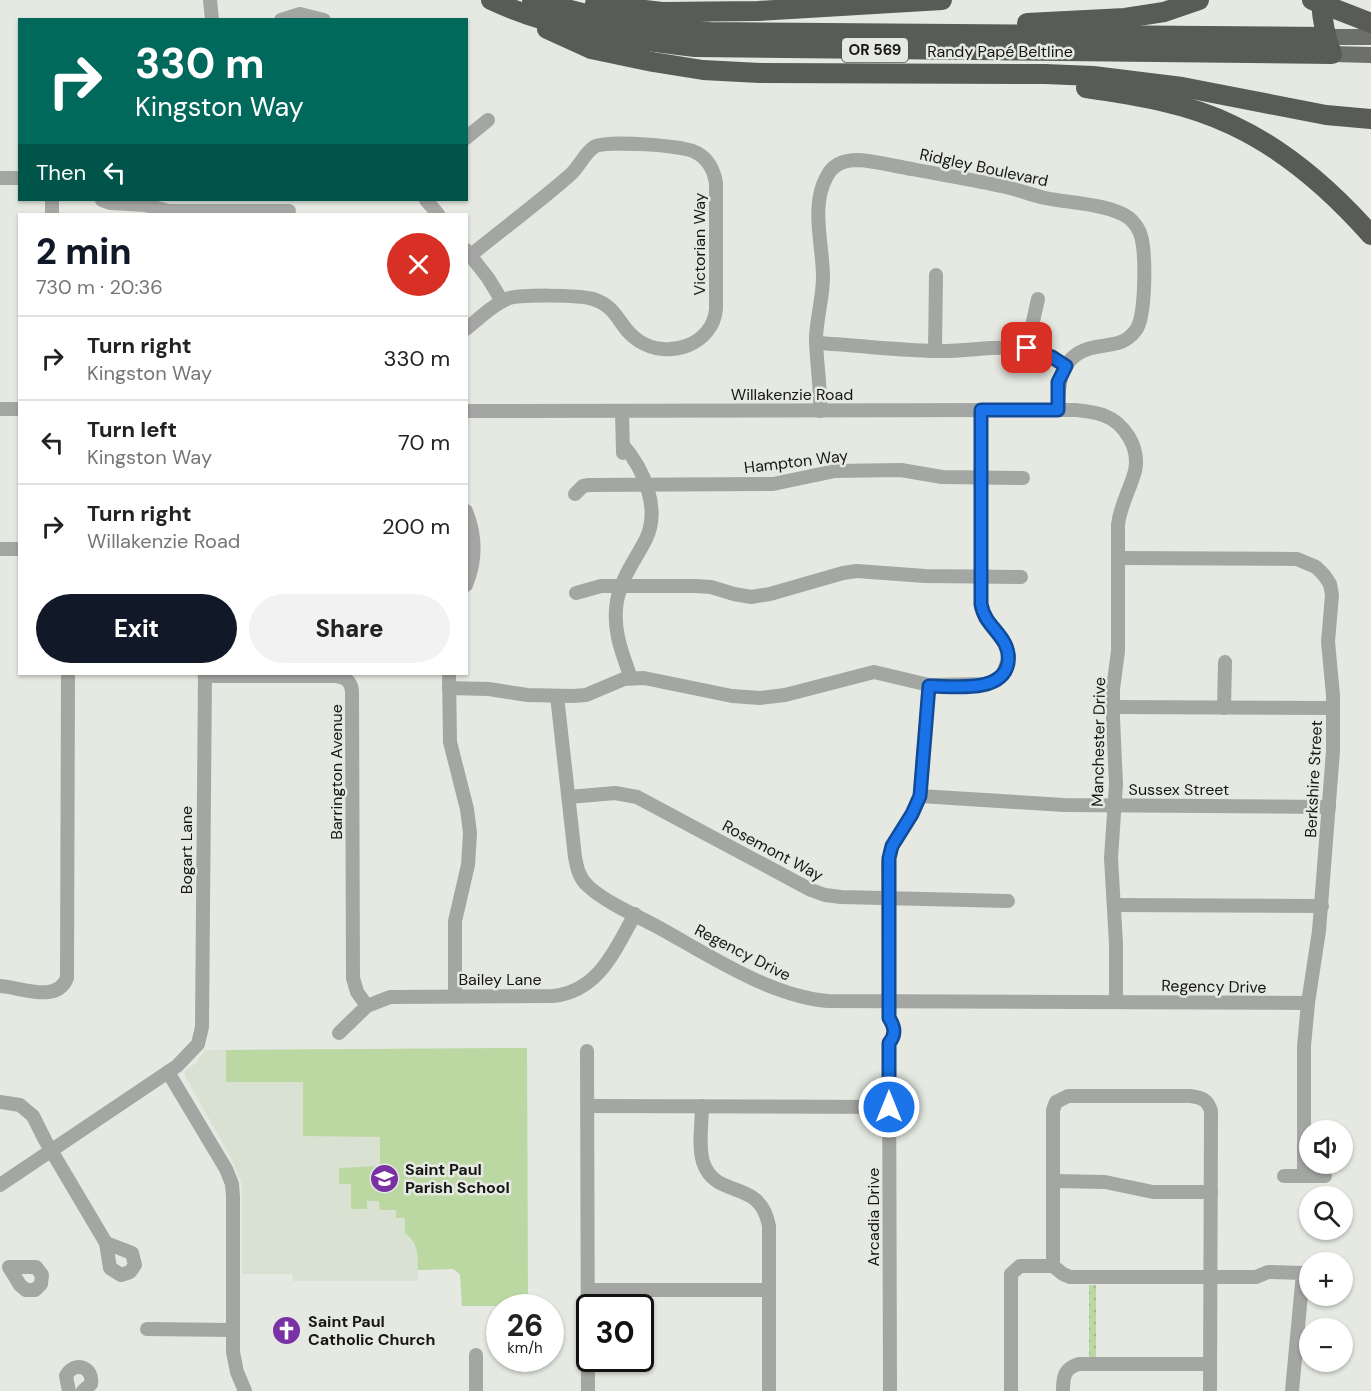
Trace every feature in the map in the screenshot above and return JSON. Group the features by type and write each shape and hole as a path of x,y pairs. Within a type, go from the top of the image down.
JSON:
{"highway":[{"name":"Randy Papé Beltline","path":"491,0 653,27 710,33 962,34 1329,46"},
{"path":"573,0 615,8 662,12 758,10 942,0"},
{"path":"962,34 1000,25 1125,18 1164,12 1199,0"},
{"path":"1310,0 1371,23"},
{"path":"1321,0 1322,19 1329,46"},
{"name":"Randy Papé Beltline","path":"528,6 552,23 596,33 695,47 1329,46"},
{"path":"528,6 547,29 591,49 703,70 760,73 1069,74 1182,87 1308,112 1371,119"},
{"path":"1012,74 1129,94 1178,106 1232,125 1265,143 1314,179 1334,196 1371,236"}],"main road":[{"name":"Randy Papé Beltline","path":"1329,46 1371,37"},
{"name":"Randy Papé Beltline","path":"1329,46 1371,55"}],"street":[{"path":"210,0 212,18"},
{"path":"287,18 300,14 316,18"},
{"path":"468,136 489,120"},
{"name":"Victorian Way","path":"469,253 572,174 590,151 598,145 615,143 687,148 698,153 707,162 714,173 716,183 716,309 712,325 699,341 673,348 645,345 630,333 613,310 589,298 517,297 502,301"},
{"name":"Ridgley Boulevard","path":"820,411 816,343 823,279 819,226 820,199 829,163 869,161 1003,186 1114,211 1131,220 1139,229 1143,247 1143,308 1139,325 1124,341 1086,350 1066,366"},
{"path":"0,178 18,178"},
{"path":"105,201 130,206 148,205 170,211 212,208 289,208"},
{"path":"427,201 437,213"},
{"path":"468,327 502,301 469,253"},
{"path":"935,351 936,274"},
{"path":"1027,348 1038,299"},
{"path":"816,343 935,351 1000,346 1027,348 1052,357 1066,366 1058,382 1058,410"},
{"path":"0,409 18,409"},
{"path":"449,688 483,688 526,695 557,696 586,694 631,678 655,679 746,698 779,696 869,672 929,686 984,684 1008,677 1008,650 983,613 981,410"},
{"name":"Willakenzie Road","path":"468,411 1058,410 1089,412 1115,421"},
{"path":"622,411 624,455 631,469 643,480 651,506 651,526 621,586 617,602 616,628 631,678"},
{"name":"Manchester Drive","path":"1115,421 1129,437 1136,460 1133,477 1120,509 1118,558 1118,651 1113,707 1116,769 1111,851 1116,944 1116,1002"},
{"name":"Hampton Way","path":"575,494 581,487 589,485 643,480 773,484 835,471 902,470 938,477 1023,478"},
{"path":"468,518 474,549 468,579"},
{"path":"0,549 18,549"},
{"name":"Berkshire Street","path":"1118,558 1290,559 1303,561 1316,567 1328,580 1332,595 1328,642 1333,708 1322,906 1303,1056 1304,1176"},
{"path":"576,593 595,587 702,586 751,597 857,571 925,576 1021,577"},
{"path":"1224,708 1225,662"},
{"path":"0,986 25,991 54,991 64,984 68,975 68,675"},
{"name":"Barrington Avenue","path":"205,675 348,677 352,692 353,978 355,988 366,1006"},
{"name":"Bogart Lane","path":"168,1072 195,1049 202,1028 205,675"},
{"path":"449,675 451,750 470,833 468,865 455,921 455,996"},
{"name":"Arcadia Drive","path":"890,1391 889,1043 894,1037 893,1025 889,1018 890,852 920,796 929,686"},
{"name":"Regency Drive","path":"557,696 575,857 581,878 594,891 635,915 784,993 828,1001 1308,1003"},
{"path":"1113,707 1333,708"},
{"name":"Rosemont Way","path":"568,797 615,793 637,797 818,893 841,897 888,899 1008,901"},
{"name":"Sussex Street","path":"920,796 1045,805 1329,807"},
{"path":"1114,904 1322,906"},
{"name":"Bailey Lane","path":"339,1033 366,1006 390,997 553,996 578,989 594,979 605,967 635,915"},
{"path":"587,1051 588,1391"},
{"path":"0,1185 168,1072 226,1169 232,1184 234,1359 245,1391"},
{"path":"1053,1266 1053,1110 1060,1099 1068,1096 1190,1096 1202,1098 1209,1106 1210,1391"},
{"path":"0,1102 15,1103 29,1112 106,1243"},
{"path":"588,1106 889,1107"},
{"path":"702,1106 702,1155 708,1171 722,1185 753,1196 767,1216 769,1391"},
{"path":"1284,1176 1325,1176"},
{"path":"1054,1181 1105,1182 1153,1192 1211,1192"},
{"path":"1011,1391 1011,1274 1020,1266 1053,1266 1070,1277 1256,1277 1268,1272 1299,1273"},
{"path":"589,1290 769,1290"},
{"path":"1292,1391 1302,1306"},
{"path":"147,1329 233,1330"},
{"path":"476,1355 476,1391"},
{"path":"1063,1391 1065,1372 1079,1364 1210,1364"},
{"path":"69,1391 66,1376 71,1369 79,1366 87,1369 91,1376 91,1384 83,1391"}],"shaded area":[{"name":"Saint Paul Parish School","path":"527,1048 528,1294 486,1294 486,1306 462,1306 461,1276 453,1269 418,1270 418,1281 293,1281 292,1274 242,1274 242,1185 232,1160 185,1076 185,1071 196,1063 205,1050"}],"green space":[{"name":"Saint Paul Parish School","path":"527,1048 528,1294 486,1294 486,1306 462,1306 460,1274 453,1269 418,1270 415,1245 405,1233 405,1218 396,1218 396,1210 380,1210 379,1201 367,1201 367,1209 351,1209 351,1184 339,1184 339,1168 380,1166 380,1137 303,1136 303,1082 226,1082 226,1050"},
{"path":"1089,1285 1096,1285 1096,1357 1089,1357"}],"place":[{"name":"Saint Paul Parish School","path":"384,1178"},
{"name":"Saint Paul Catholic Church","path":"287,1330"}],"route":[{"path":"889,1107 889,1043 894,1037 893,1025 889,1018 888,867 890,852 920,796 929,686 984,684 1001,677 1008,665 1009,656 1006,645 988,623 981,604 981,410 1058,410 1058,382 1066,366 1052,357 1027,348"}]}
